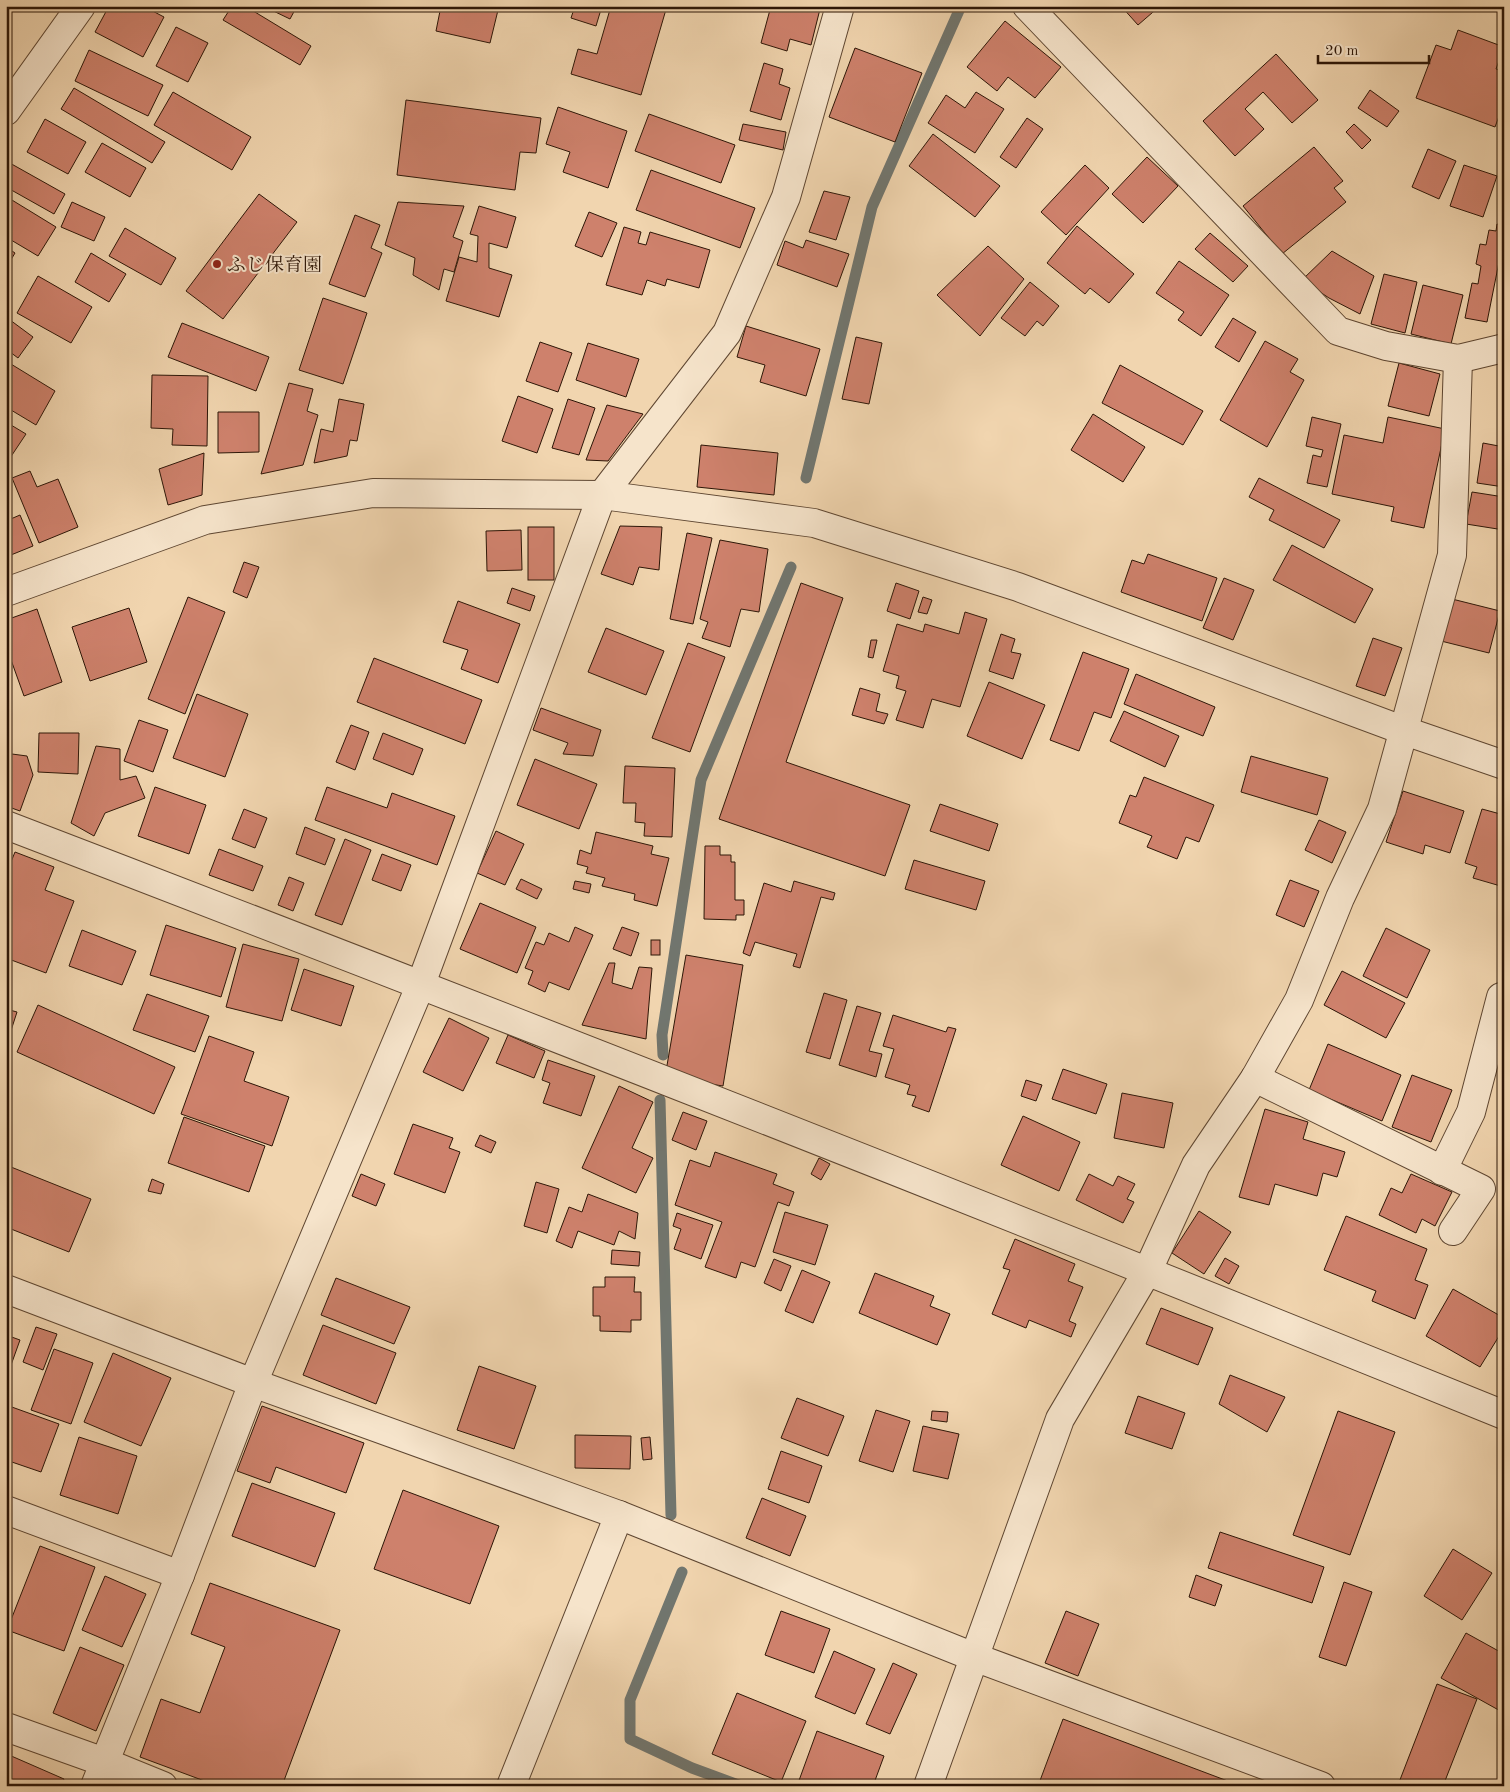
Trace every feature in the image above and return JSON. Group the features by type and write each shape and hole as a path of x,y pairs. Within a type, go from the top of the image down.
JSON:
{"street":[{"path":"6,111 81,6"},
{"path":"100,1774 180,1575 253,1383 421,984 602,496 727,333 786,198 840,6"},
{"path":"1027,6 1338,331 1386,346 1458,358 1504,348"},
{"path":"928,1786 1060,1418 1148,1270 1196,1165 1255,1078 1299,1000 1340,898 1382,809 1452,555 1458,358"},
{"path":"6,592 205,520 326,500 373,493 602,496 814,523 1018,587 1404,732 1504,764"},
{"path":"6,825 421,984 1148,1270 1504,1415"},
{"path":"1442,1171 1471,1112 1501,997"},
{"path":"1255,1078 1481,1189 1453,1231"},
{"path":"6,1289 253,1383 619,1514 974,1657 1321,1786"},
{"path":"6,1510 180,1575"},
{"path":"510,1786 619,1514"},
{"path":"6,1727 100,1774 162,1786"}],"building":[{"path":"109,6 143,6 164,17 143,57 95,32"},
{"path":"232,6 245,6 311,46 300,65 223,20"},
{"path":"263,6 297,6 290,19"},
{"path":"441,6 499,6 490,43 436,31"},
{"path":"575,6 602,6 596,26 571,18"},
{"path":"611,6 667,6 641,95 571,74 578,49 597,54"},
{"path":"771,6 810,6 820,9 811,45 790,39 787,51 761,43"},
{"path":"1121,6 1160,6 1138,25"},
{"path":"1005,21 1061,67 1035,98 1008,77 997,91 967,67"},
{"path":"176,27 208,43 188,82 156,66"},
{"path":"1458,30 1504,47 1496,69 1504,71 1504,103 1495,127 1416,98 1436,45 1451,50"},
{"path":"855,48 922,73 895,142 829,117"},
{"path":"89,50 163,85 148,116 75,81"},
{"path":"1276,54 1318,100 1292,123 1263,92 1245,109 1264,129 1235,156 1203,121"},
{"path":"764,63 783,69 779,84 790,88 781,120 750,111"},
{"path":"74,88 165,142 152,163 61,109"},
{"path":"1370,90 1399,111 1387,127 1358,108"},
{"path":"173,92 251,137 232,170 154,125"},
{"path":"976,92 1004,109 975,153 928,123 946,95 965,108"},
{"path":"406,100 541,118 536,153 520,152 515,190 397,175"},
{"path":"558,107 627,131 608,188 563,172 570,152 546,144"},
{"path":"649,114 735,145 721,183 635,151"},
{"path":"1027,118 1043,129 1016,168 1000,157"},
{"path":"45,119 86,142 68,174 27,152"},
{"path":"743,124 786,132 783,150 739,140"},
{"path":"1354,124 1371,140 1362,149 1346,132"},
{"path":"933,134 1000,186 975,217 909,166"},
{"path":"102,143 146,168 130,197 85,172"},
{"path":"1314,147 1343,181 1334,188 1346,202 1282,254 1243,206"},
{"path":"1428,149 1456,161 1439,199 1412,187"},
{"path":"1147,157 1178,186 1143,223 1112,194"},
{"path":"8,162 65,194 54,214 6,187 6,165"},
{"path":"1085,165 1109,188 1066,235 1041,212"},
{"path":"1464,165 1497,176 1483,217 1450,206"},
{"path":"651,170 755,208 740,248 636,210"},
{"path":"824,191 850,197 836,240 809,232"},
{"path":"259,194 297,222 223,319 186,291"},
{"path":"7,197 56,227 38,256 6,237"},
{"path":"72,202 105,217 94,241 61,227"},
{"path":"398,202 464,206 453,237 463,241 454,272 444,269 439,290 413,275 415,258 385,245"},
{"path":"479,206 516,217 507,248 489,243 489,268 512,275 499,317 446,301 459,257 477,262 478,236 470,234"},
{"path":"589,212 617,223 602,257 575,246"},
{"path":"355,215 380,225 371,248 382,253 365,297 329,284"},
{"path":"1497,224 1504,226 1504,237 1487,322 1465,318 1472,283 1478,284 1481,266 1476,264 1480,244 1486,245 1489,230 1496,231"},
{"path":"1077,226 1134,274 1109,303 1090,288 1085,294 1047,263"},
{"path":"624,227 641,232 638,243 646,245 650,232 710,250 699,288 667,279 665,286 647,280 642,295 606,285"},
{"path":"125,228 176,258 161,285 109,256"},
{"path":"1210,233 1248,266 1233,282 1195,249"},
{"path":"806,240 849,254 837,287 777,265 785,241 803,248"},
{"path":"988,246 1024,279 980,336 937,295"},
{"path":"6,247 15,253 6,268"},
{"path":"1332,251 1374,276 1360,314 1329,298 1302,280"},
{"path":"91,253 126,274 109,302 75,282"},
{"path":"1179,261 1229,295 1201,336 1178,320 1184,312 1156,293"},
{"path":"1384,274 1417,282 1405,333 1371,324"},
{"path":"38,276 92,307 71,343 17,313"},
{"path":"1030,282 1059,306 1043,326 1037,321 1025,336 1001,318"},
{"path":"1423,285 1463,295 1451,344 1411,334"},
{"path":"323,298 367,313 343,384 299,370"},
{"path":"6,317 33,337 18,358 6,349"},
{"path":"1233,318 1256,332 1239,362 1215,347"},
{"path":"182,323 269,357 256,391 168,357"},
{"path":"746,326 820,349 806,396 760,382 765,365 737,357"},
{"path":"856,337 882,343 869,404 842,399"},
{"path":"1265,341 1298,359 1290,372 1304,380 1267,447 1220,420"},
{"path":"540,342 572,353 558,392 526,381"},
{"path":"588,343 639,359 626,397 576,380"},
{"path":"6,361 55,391 36,425 6,407"},
{"path":"1399,363 1440,374 1429,416 1388,406"},
{"path":"1120,365 1203,411 1183,445 1102,403"},
{"path":"152,375 208,376 207,446 172,445 173,429 151,428"},
{"path":"289,383 313,389 307,411 318,415 303,465 261,474"},
{"path":"518,396 553,409 537,453 502,441"},
{"path":"339,399 364,404 357,441 350,440 347,456 314,463 321,429 333,432"},
{"path":"568,399 595,408 579,455 552,448"},
{"path":"607,405 643,414 608,461 586,460"},
{"path":"218,412 259,412 259,452 218,453"},
{"path":"1093,414 1145,447 1123,482 1071,450"},
{"path":"1312,417 1341,424 1327,487 1307,483 1313,455 1321,457 1323,450 1306,446"},
{"path":"1388,417 1445,429 1424,528 1391,521 1394,507 1332,494 1344,435 1383,443"},
{"path":"6,422 26,434 6,464"},
{"path":"1483,443 1504,447 1504,487 1477,483"},
{"path":"701,445 778,453 774,495 697,487"},
{"path":"204,453 202,495 168,505 159,469"},
{"path":"30,471 37,487 58,479 78,527 39,543 12,478"},
{"path":"1259,478 1340,520 1324,548 1269,520 1274,510 1249,497"},
{"path":"1472,492 1504,497 1504,530 1466,524"},
{"path":"20,515 33,546 6,557 6,521"},
{"path":"620,526 662,527 659,570 639,567 633,585 601,574"},
{"path":"528,527 554,527 554,580 528,580"},
{"path":"521,530 522,570 487,571 486,531"},
{"path":"687,533 712,538 693,624 670,619"},
{"path":"720,540 768,549 759,612 741,609 730,647 702,638 708,622 700,619"},
{"path":"1292,545 1373,589 1355,623 1273,580"},
{"path":"1148,554 1217,578 1202,621 1121,592 1132,560 1144,564"},
{"path":"244,562 259,567 247,598 233,592"},
{"path":"1224,578 1254,590 1233,640 1203,628"},
{"path":"801,583 843,598 786,762 910,805 885,876 719,819"},
{"path":"896,583 919,591 910,619 887,611"},
{"path":"512,588 535,596 530,611 507,603"},
{"path":"188,597 225,612 185,714 148,699"},
{"path":"923,597 932,600 927,614 918,612"},
{"path":"1448,598 1500,611 1489,653 1437,640"},
{"path":"458,601 520,624 498,683 461,669 468,650 443,642"},
{"path":"129,608 147,662 90,681 72,627"},
{"path":"37,609 62,682 24,696 6,646 6,620"},
{"path":"965,612 987,619 960,707 932,699 923,728 896,720 906,691 896,688 899,676 883,671 897,624 923,632 925,624 959,634"},
{"path":"606,628 664,651 646,695 588,672"},
{"path":"1001,634 1015,639 1011,652 1021,654 1013,679 989,671"},
{"path":"1373,638 1402,648 1385,696 1356,686"},
{"path":"871,640 877,640 873,658 868,657"},
{"path":"688,643 725,657 690,752 652,738"},
{"path":"1083,652 1129,669 1111,718 1094,712 1079,751 1050,740"},
{"path":"374,658 482,700 465,744 357,702"},
{"path":"1136,674 1215,707 1203,736 1124,704"},
{"path":"989,682 1045,705 1022,759 967,736"},
{"path":"860,688 880,694 876,711 888,714 884,724 852,715"},
{"path":"197,694 248,714 225,777 173,758"},
{"path":"541,708 601,730 593,756 563,754 568,743 533,730"},
{"path":"1124,711 1179,736 1165,767 1110,741"},
{"path":"139,720 168,730 153,772 124,761"},
{"path":"351,725 369,732 355,770 336,762"},
{"path":"39,733 79,733 78,774 38,772"},
{"path":"383,733 423,749 413,775 373,759"},
{"path":"96,746 120,749 120,780 136,776 145,798 105,813 94,836 71,823"},
{"path":"12,754 27,756 33,775 20,811 6,806 6,768"},
{"path":"1251,756 1328,778 1317,815 1241,792"},
{"path":"535,759 597,784 579,829 517,805"},
{"path":"625,766 675,768 672,837 644,836 645,823 635,822 636,803 623,803"},
{"path":"1144,777 1214,805 1199,842 1186,837 1177,859 1147,847 1152,836 1119,823 1130,795 1136,797"},
{"path":"155,787 206,805 189,854 138,836"},
{"path":"327,787 387,808 392,793 455,816 437,865 315,820"},
{"path":"1403,791 1464,811 1450,853 1425,845 1423,854 1386,842"},
{"path":"940,804 998,824 989,851 930,831"},
{"path":"244,809 267,818 255,848 232,839"},
{"path":"1482,809 1504,815 1504,887 1473,878 1477,867 1465,863"},
{"path":"1319,820 1346,832 1332,863 1305,850"},
{"path":"305,827 335,839 325,865 296,854"},
{"path":"496,831 524,844 505,885 477,873"},
{"path":"596,832 653,846 651,854 669,858 657,906 634,900 635,894 602,886 605,878 586,873 588,867 577,864 580,850 591,854"},
{"path":"345,839 371,850 342,925 315,915"},
{"path":"705,846 720,846 720,855 731,855 731,862 735,862 735,900 744,900 744,915 736,915 736,920 704,919"},
{"path":"219,849 263,866 253,891 209,875"},
{"path":"15,852 54,867 45,890 74,901 46,973 6,958 6,874"},
{"path":"382,854 411,865 401,891 372,880"},
{"path":"914,860 985,881 976,910 905,889"},
{"path":"289,877 304,883 293,911 278,905"},
{"path":"521,879 542,889 537,899 516,889"},
{"path":"1290,880 1319,891 1304,927 1276,915"},
{"path":"575,881 591,884 589,893 573,889"},
{"path":"794,881 835,893 833,900 821,897 800,968 793,966 797,954 755,942 750,956 743,953 764,883 791,892"},
{"path":"480,903 536,927 517,973 460,949"},
{"path":"166,925 236,948 221,997 150,975"},
{"path":"575,927 593,935 569,990 549,982 545,992 528,984 533,971 525,968 536,942 544,945 549,933 569,942"},
{"path":"622,927 639,933 631,956 613,949"},
{"path":"1386,928 1430,950 1407,998 1363,976"},
{"path":"82,930 136,951 122,985 69,966"},
{"path":"651,940 660,940 660,955 651,955"},
{"path":"243,944 299,959 282,1021 226,1007"},
{"path":"686,955 743,965 723,1086 665,1077"},
{"path":"609,963 615,963 612,983 632,989 639,967 652,968 646,1039 582,1025"},
{"path":"304,969 354,986 341,1026 291,1010"},
{"path":"1342,971 1405,1003 1386,1038 1324,1005"},
{"path":"824,993 847,1000 830,1059 806,1052"},
{"path":"147,994 209,1016 195,1052 133,1030"},
{"path":"38,1005 175,1067 154,1114 17,1052"},
{"path":"857,1006 881,1013 869,1051 882,1054 876,1077 839,1065"},
{"path":"6,1009 17,1012 6,1046"},
{"path":"893,1015 946,1032 948,1027 956,1029 929,1112 912,1106 916,1096 907,1094 910,1085 885,1077 894,1049 883,1046"},
{"path":"449,1018 489,1038 463,1091 423,1072"},
{"path":"508,1035 545,1051 534,1078 496,1063"},
{"path":"209,1036 254,1052 244,1081 289,1097 272,1146 181,1114"},
{"path":"1328,1044 1401,1075 1382,1121 1309,1090"},
{"path":"548,1060 595,1076 581,1116 543,1103 550,1083 542,1080"},
{"path":"1063,1069 1107,1084 1096,1114 1052,1099"},
{"path":"1412,1075 1452,1090 1431,1142 1392,1127"},
{"path":"1026,1080 1042,1085 1036,1101 1021,1096"},
{"path":"619,1086 653,1102 632,1148 653,1158 636,1193 582,1168"},
{"path":"1122,1093 1173,1103 1164,1148 1114,1138"},
{"path":"1265,1109 1308,1122 1303,1139 1345,1152 1337,1177 1323,1173 1317,1196 1275,1184 1269,1205 1239,1197"},
{"path":"683,1112 707,1121 696,1150 672,1140"},
{"path":"1023,1116 1080,1142 1059,1191 1001,1165"},
{"path":"184,1117 265,1146 249,1192 168,1163"},
{"path":"413,1124 453,1138 449,1148 460,1152 445,1193 394,1174"},
{"path":"480,1135 496,1142 491,1153 475,1146"},
{"path":"715,1152 777,1174 773,1184 794,1192 789,1206 778,1202 755,1267 741,1262 736,1278 705,1267 722,1222 675,1205 690,1160 710,1167"},
{"path":"819,1158 830,1164 821,1180 811,1174"},
{"path":"6,1165 91,1199 69,1252 6,1227"},
{"path":"361,1174 385,1184 376,1206 352,1196"},
{"path":"1089,1174 1113,1186 1118,1176 1135,1184 1127,1199 1134,1202 1123,1223 1076,1200"},
{"path":"1411,1174 1452,1192 1435,1226 1422,1219 1416,1233 1379,1215 1391,1188 1402,1193"},
{"path":"152,1179 164,1184 161,1194 148,1191"},
{"path":"536,1182 559,1189 547,1233 524,1226"},
{"path":"588,1194 638,1213 635,1239 619,1231 614,1245 578,1231 572,1248 556,1241 569,1207 582,1212"},
{"path":"1199,1211 1231,1232 1204,1274 1172,1253"},
{"path":"785,1212 828,1225 815,1265 773,1252"},
{"path":"677,1213 713,1225 701,1259 674,1249 681,1229 673,1226"},
{"path":"1346,1216 1427,1249 1415,1280 1428,1285 1415,1319 1372,1301 1376,1291 1324,1270"},
{"path":"1015,1239 1075,1264 1068,1281 1083,1287 1069,1321 1076,1324 1071,1337 1029,1320 1026,1328 992,1314 1010,1270 1003,1268"},
{"path":"612,1250 640,1252 639,1266 611,1264"},
{"path":"1225,1258 1239,1266 1229,1284 1215,1276"},
{"path":"774,1259 791,1266 781,1291 764,1283"},
{"path":"802,1270 830,1282 813,1323 785,1311"},
{"path":"875,1273 934,1296 930,1306 950,1314 937,1345 859,1313"},
{"path":"605,1277 635,1277 634,1292 641,1292 641,1320 631,1320 631,1332 600,1331 600,1316 593,1316 593,1287 605,1287"},
{"path":"336,1278 410,1307 394,1344 321,1315"},
{"path":"1453,1289 1504,1318 1504,1328 1480,1367 1426,1336"},
{"path":"1161,1308 1213,1328 1198,1365 1146,1344"},
{"path":"323,1325 396,1353 376,1404 303,1375"},
{"path":"36,1327 57,1334 43,1370 23,1362"},
{"path":"6,1335 20,1340 6,1379"},
{"path":"54,1349 93,1363 71,1424 31,1410"},
{"path":"113,1353 171,1378 141,1446 84,1422"},
{"path":"479,1366 536,1386 514,1449 457,1430"},
{"path":"1230,1375 1285,1397 1267,1432 1219,1404"},
{"path":"1138,1396 1185,1413 1172,1449 1125,1433"},
{"path":"797,1398 844,1416 828,1456 781,1438"},
{"path":"9,1406 59,1424 41,1472 6,1460 6,1413"},
{"path":"262,1406 364,1443 346,1493 276,1467 270,1483 237,1471"},
{"path":"876,1410 910,1421 893,1472 859,1461"},
{"path":"932,1411 948,1412 947,1422 931,1420"},
{"path":"1338,1411 1395,1432 1350,1555 1293,1535"},
{"path":"923,1426 959,1434 948,1479 913,1471"},
{"path":"575,1435 631,1436 630,1469 575,1468"},
{"path":"79,1437 137,1456 118,1514 60,1495"},
{"path":"650,1437 652,1459 643,1460 641,1438"},
{"path":"781,1451 822,1466 809,1503 768,1489"},
{"path":"252,1483 335,1513 315,1567 232,1536"},
{"path":"403,1490 499,1526 470,1604 374,1569"},
{"path":"762,1498 806,1516 790,1556 746,1538"},
{"path":"1220,1532 1324,1567 1312,1603 1208,1568"},
{"path":"40,1546 95,1567 64,1651 7,1630"},
{"path":"1453,1549 1492,1573 1462,1620 1424,1596"},
{"path":"1196,1575 1222,1585 1215,1606 1189,1597"},
{"path":"105,1576 146,1594 122,1647 82,1630"},
{"path":"1344,1582 1372,1592 1346,1666 1319,1657"},
{"path":"210,1583 340,1630 282,1786 218,1786 140,1757 161,1699 200,1713 225,1647 191,1634"},
{"path":"781,1611 830,1629 814,1673 765,1655"},
{"path":"1066,1611 1099,1624 1078,1676 1045,1663"},
{"path":"1466,1633 1504,1654 1504,1713 1441,1678"},
{"path":"80,1647 124,1665 96,1731 53,1713"},
{"path":"834,1651 875,1669 855,1714 815,1697"},
{"path":"893,1663 917,1674 890,1734 866,1724"},
{"path":"1437,1684 1477,1699 1443,1786 1398,1785"},
{"path":"737,1693 806,1721 781,1782 712,1754"},
{"path":"1063,1719 1241,1786 1038,1786"},
{"path":"817,1731 884,1756 873,1786 797,1786"},
{"path":"9,1755 64,1779 61,1786 6,1786 6,1761"}],"waterway":[{"path":"806,478 872,207 961,6"},
{"path":"663,1055 662,1035 701,780 791,567"},
{"path":"660,1100 671,1515"},
{"path":"682,1572 630,1700 630,1739 692,1768 741,1786"}],"place":[{"name":"ふじ保育園","path":"217,264"}]}
